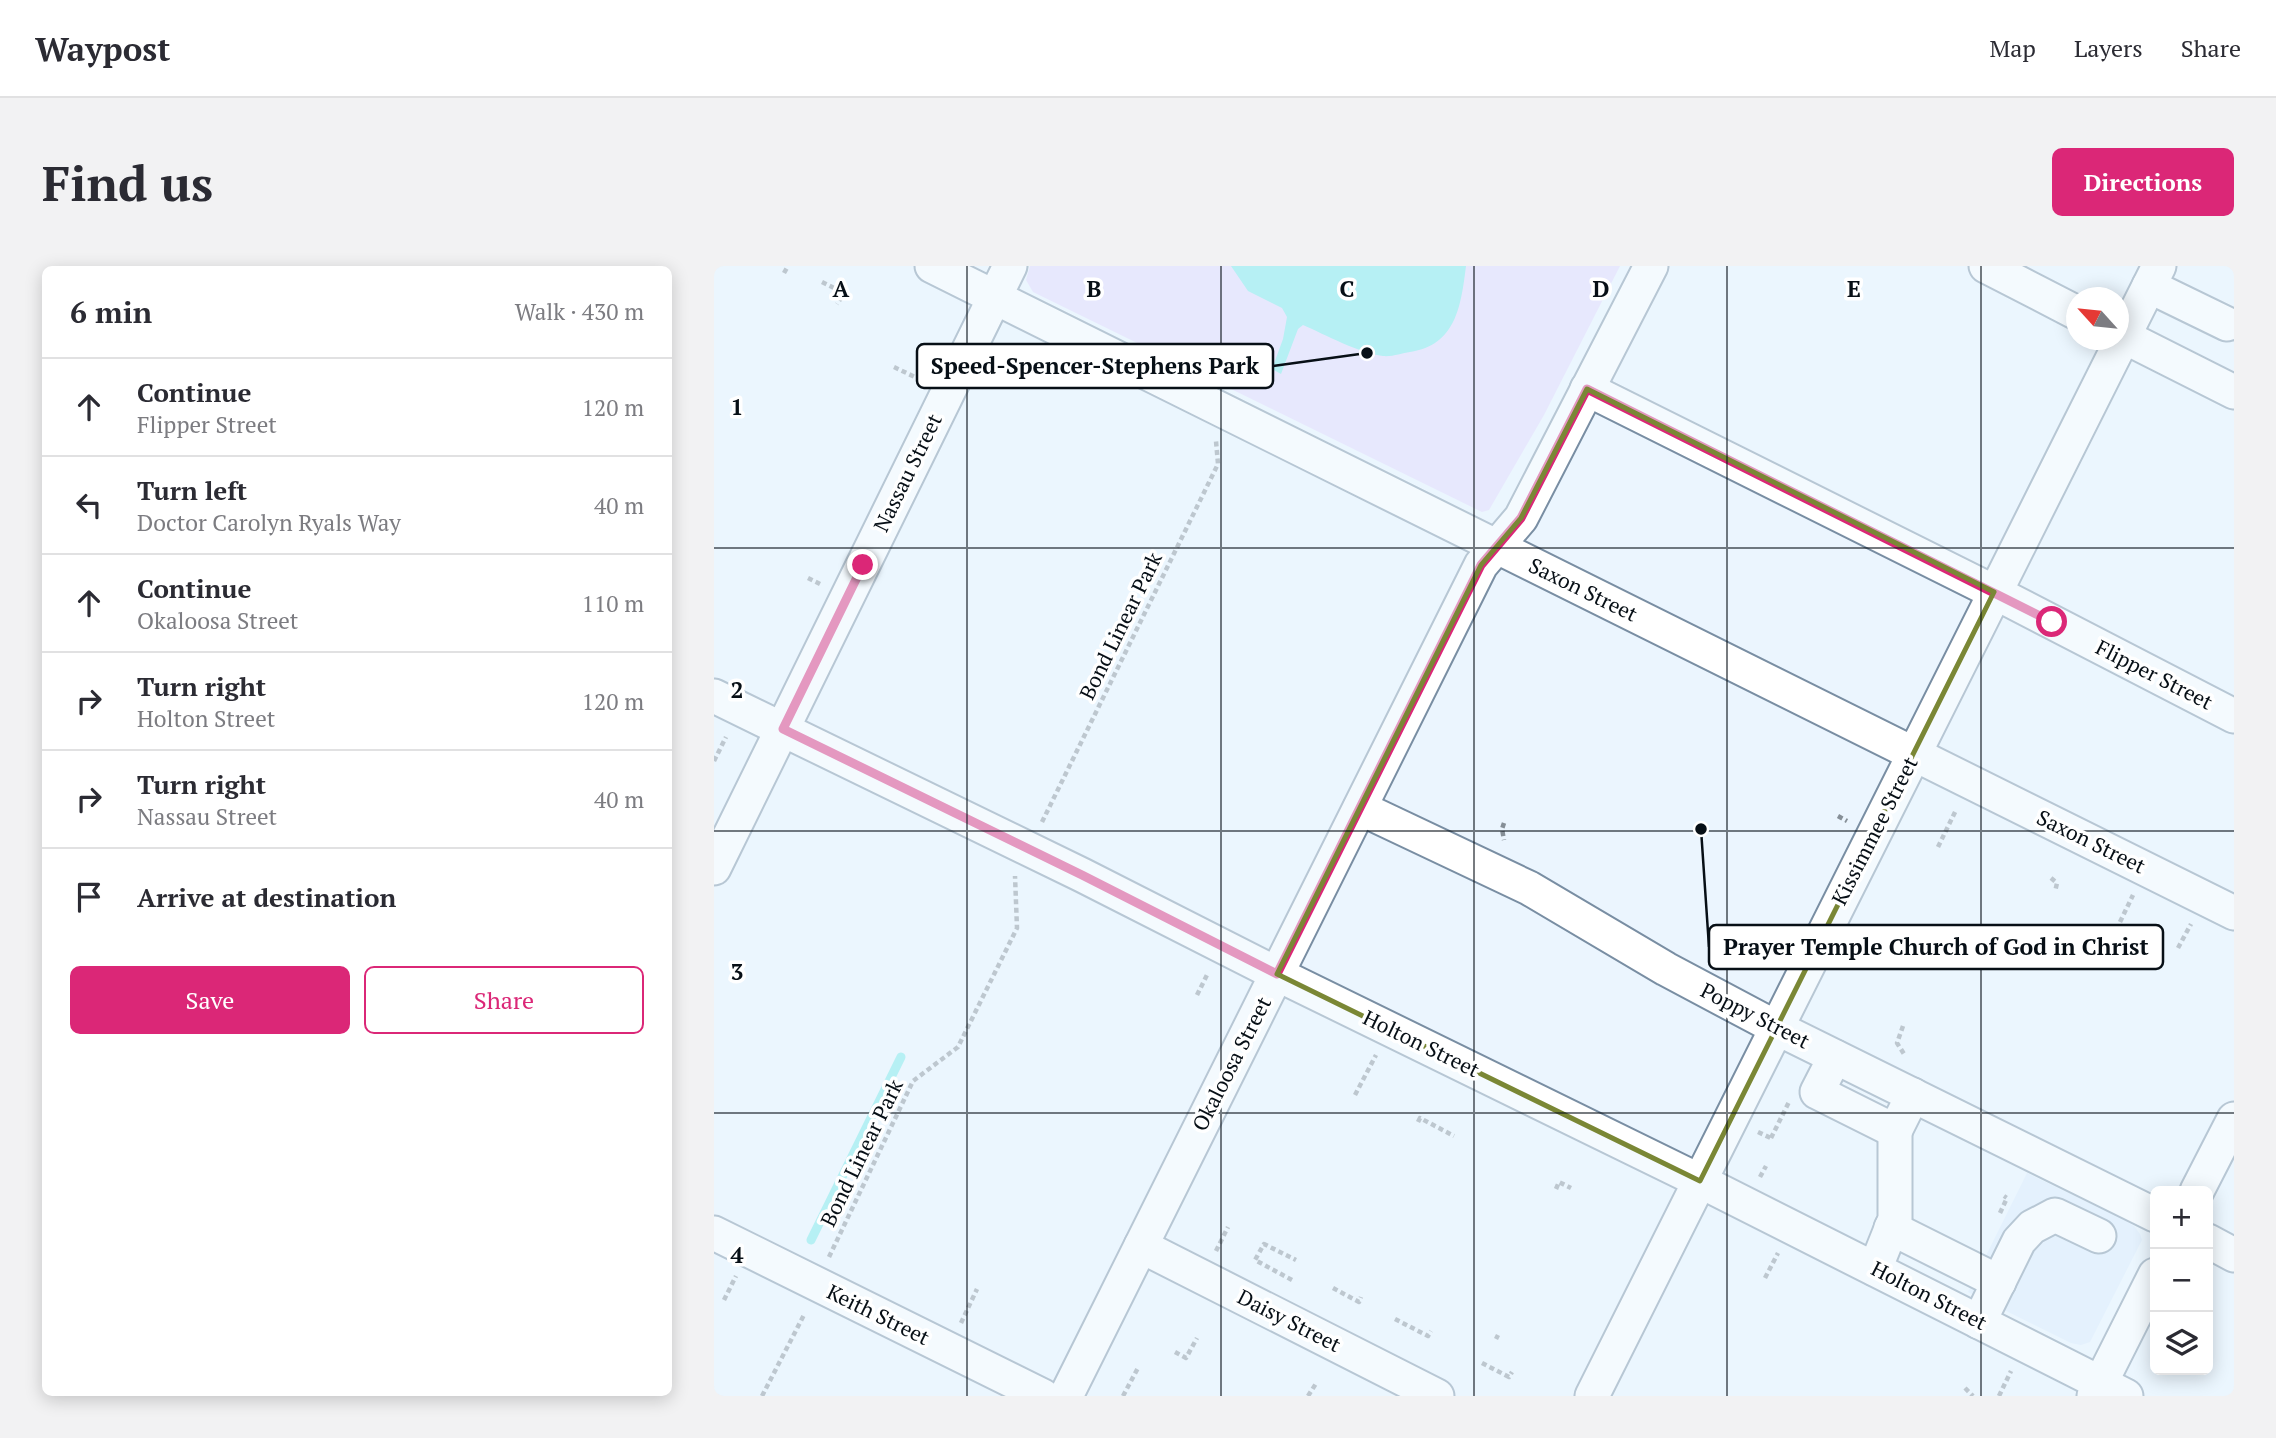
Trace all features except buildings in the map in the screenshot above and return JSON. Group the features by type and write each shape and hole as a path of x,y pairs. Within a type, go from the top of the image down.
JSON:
{"street":[{"name":"Saxon Street","path":"932,266 2234,913"},
{"name":"Nassau Street","path":"714,868 1010,266"},
{"name":"Okaloosa Street","path":"1066,1396 1481,565 1521,518 1651,266"},
{"path":"1986,266 2066,307"},
{"path":"2154,276 2227,324"},
{"name":"Kissimmee Street","path":"2129,321 2154,276"},
{"path":"2129,339 2234,392"},
{"name":"Kissimmee Street","path":"1592,1396 2114,350"},
{"name":"Flipper Street","path":"1587,389 1994,592 2234,716"},
{"name":"Holton Street","path":"714,696 1700,1181 1979,1322 2107,1392"},
{"name":"Poppy Street","path":"1360,808 1529,888 1665,970 2150,1212"},
{"path":"1835,1057 1817,1092 1895,1131"},
{"path":"1875,1269 1895,1219 1895,1131 1913,1095"},
{"path":"2200,1186 2234,1119"},
{"path":"2067,1221 2087,1181"},
{"path":"1979,1322 2019,1241 2032,1227 2055,1215 2099,1236"},
{"path":"1891,1228 2000,1282"},
{"name":"Keith Street","path":"714,1233 1043,1396"},
{"path":"2213,1244 2234,1255"},
{"name":"Daisy Street","path":"1140,1246 1437,1396"},
{"path":"2107,1392 2150,1287"}],"path":[{"path":"785,273 788,266"},
{"path":"822,282 840,291 841,298 837,304"},
{"name":"Bond Linear Park","path":"1039,829 1218,464 1215,435"},
{"path":"714,761 726,737"},
{"path":"1938,847 1958,807"},
{"path":"1504,822 1502,834 1506,842"},
{"name":"Bond Linear Park","path":"824,1266 913,1081 958,1048 1017,928 1015,875"},
{"path":"2051,878 2057,883 2055,892"},
{"path":"2120,922 2133,895"},
{"path":"2178,948 2191,924"},
{"path":"1198,995 1210,969"},
{"path":"1903,1026 1897,1037 1898,1048 1913,1060"},
{"path":"1355,1095 1389,1029"},
{"path":"1771,1138 1789,1102"},
{"path":"1418,1122 1420,1118 1454,1136"},
{"path":"1556,1189 1559,1182 1571,1188"},
{"path":"1999,1215 2004,1199"},
{"path":"1292,1280 1255,1260 1264,1244 1296,1260"},
{"path":"1765,1278 1778,1252"},
{"path":"1333,1288 1359,1302 1361,1297"},
{"path":"762,1396 809,1304"},
{"path":"1395,1319 1428,1336 1431,1331"},
{"path":"1175,1352 1186,1357 1197,1338"},
{"path":"1482,1363 1509,1377 1512,1372"},
{"path":"1123,1396 1139,1366"},
{"path":"1999,1396 2012,1370"},
{"path":"1308,1396 1317,1382"},
{"path":"1965,1388 1973,1396"}],"highlighted area":[{"path":"1587,389 1994,592 1700,1181 1277,974 1481,565 1521,518"}],"shaded area":[{"path":"1030,266 1620,266 1544,415 1489,510 1482,512 1033,292 1026,280"},
{"path":"2027,1173 2121,1218 2134,1226 2140,1234 2142,1240 2090,1342 2081,1345 2071,1343 1968,1292"}],"water":[{"path":"1231,266 1466,266 1458,309 1447,332 1437,341 1425,348 1383,356 1353,348 1303,325 1298,329 1281,374 1272,369 1283,339 1287,317 1282,308 1248,291"}],"waterway":[{"path":"811,1240 901,1057"}],"place":[{"name":"Speed-Spencer-Stephens Park","path":"1367,353"},
{"name":"Prayer Temple Church of God in Christ","path":"1701,829"}],"route":[{"path":"863,565 783,729 1277,974 1481,565 1521,518 1587,389 2052,622"}]}
